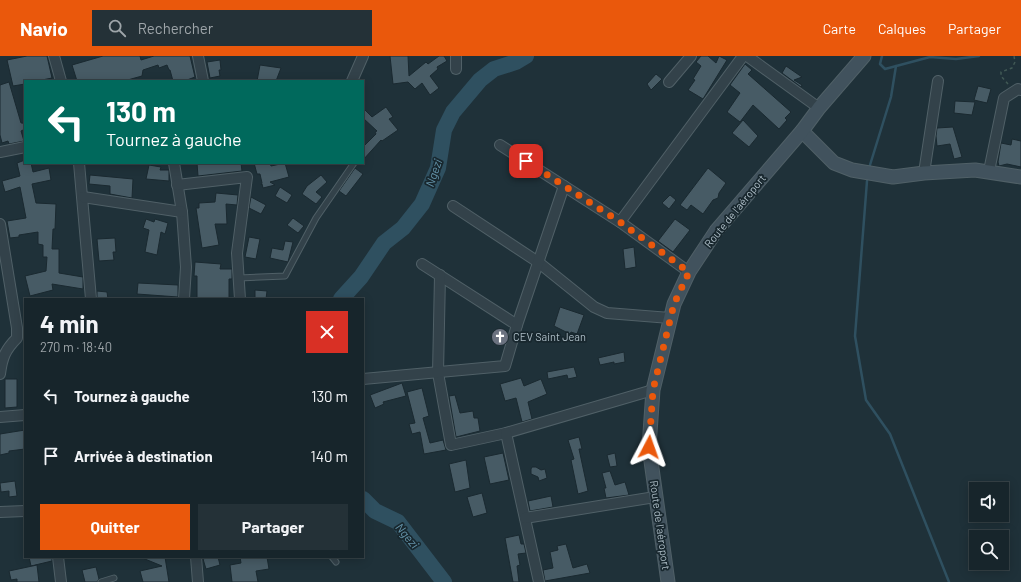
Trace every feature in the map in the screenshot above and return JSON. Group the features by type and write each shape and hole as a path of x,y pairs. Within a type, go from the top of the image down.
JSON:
{"street":[{"path":"54,56 61,80"},
{"path":"198,56 203,80"},
{"path":"352,80 363,56"},
{"path":"456,56 456,68"},
{"path":"669,82 691,56"},
{"path":"620,222 743,56"},
{"path":"747,56 819,108"},
{"name":"Route de l'aéroport","path":"668,582 649,447 653,390 674,304 689,272 716,231 864,56"},
{"path":"924,173 938,81"},
{"path":"989,171 1004,98 1018,91"},
{"path":"802,131 834,163 852,170 893,177 924,173 975,170 1021,177"},
{"path":"500,145 620,222 689,272"},
{"path":"0,152 24,147"},
{"path":"79,164 91,298"},
{"path":"174,164 182,212 186,267 184,298"},
{"path":"177,184 247,178 237,252 240,298"},
{"path":"364,380 506,366 517,325 564,186"},
{"path":"83,197 182,212"},
{"path":"453,206 538,262 594,307 607,313 670,318"},
{"path":"0,224 17,328 21,339 7,348 2,361 0,374"},
{"path":"422,264 517,325"},
{"path":"440,275 438,373 451,445 506,433 653,390"},
{"path":"0,417 24,415"},
{"path":"506,433 539,582"},
{"path":"525,518 655,497"},
{"path":"0,512 24,512"},
{"path":"58,558 61,582"},
{"path":"196,558 198,582"}],"lane":[{"path":"239,278 285,276 316,218 353,164"},
{"path":"101,582 114,578"}],"path":[{"path":"1014,56 1015,62 1012,68 1001,72 1001,76 1018,91"}],"building":[{"path":"27,56 47,56 52,78 42,80 24,80 24,84 13,86 7,60"},
{"path":"103,56 140,56 141,60 154,56 190,56 195,77 187,80 173,80 167,65 159,68 158,65 143,70 142,76 128,80 77,80 72,65"},
{"path":"390,56 408,56 409,76 426,62 428,64 439,56 444,56 447,61 437,67 438,69 430,76 439,88 430,95 422,83 415,89 408,82 393,84"},
{"path":"701,56 708,56 716,63 719,56 727,60 703,99 688,90 695,80 693,79 701,66 696,62"},
{"path":"220,60 220,76 210,78 207,62"},
{"path":"745,64 752,70 748,74 791,112 785,118 787,120 779,129 753,105 740,122 727,112 740,93 730,85"},
{"path":"260,65 281,68 276,80 257,80"},
{"path":"786,66 802,77 794,80 802,85 801,87 782,73"},
{"path":"656,74 662,79 651,90 647,84"},
{"path":"9,82 21,123 23,123 24,126 24,130 21,131 24,141 9,144 8,141 2,143 0,135 0,85"},
{"path":"978,86 991,89 987,103 974,100"},
{"path":"955,101 975,102 972,115 954,113"},
{"path":"386,107 393,117 389,119 398,130 382,141 381,140 364,159 364,146 376,134 375,132 377,131 364,119 364,109 372,117"},
{"path":"743,120 758,136 749,147 732,133"},
{"path":"953,127 962,157 954,159 950,144 937,146 936,136 937,128"},
{"path":"1012,139 1021,141 1021,167 1007,164 999,166 998,162 1001,143 1011,145"},
{"path":"24,160 24,164 31,164 33,172 49,168 51,180 32,184 36,203 56,204 55,229 53,229 52,249 59,249 59,273 83,277 83,289 52,284 53,290 30,296 25,276 46,271 47,257 43,257 43,245 38,244 38,232 10,238 7,221 26,218 20,187 5,192 2,181 20,176 17,163"},
{"path":"197,164 241,164 242,171 198,176"},
{"path":"254,164 270,164 271,166 285,164 289,177 270,182 275,185 263,188 262,184 261,185 260,174 257,174"},
{"path":"149,165 161,167 160,170 169,170 169,181 146,179"},
{"path":"355,168 363,174 346,196 339,191"},
{"path":"708,168 726,183 719,193 718,198 713,200 703,214 691,205 687,210 680,205"},
{"path":"90,175 133,179 132,198 110,194 110,186 89,184"},
{"path":"321,175 327,182 316,192 322,197 316,204 302,194 307,186"},
{"path":"280,187 292,195 287,203 275,196"},
{"path":"216,193 238,195 237,205 226,204 227,224 215,224 219,245 202,248 196,208 199,208 199,203 215,202"},
{"path":"670,195 676,200 669,209 662,203"},
{"path":"251,197 266,205 261,214 249,208"},
{"path":"293,218 304,226 298,233 287,225"},
{"path":"146,219 154,222 155,219 168,223 165,234 161,232 157,255 145,252 149,230 143,228"},
{"path":"675,219 690,230 673,252 658,241"},
{"path":"249,237 260,239 256,259 245,257"},
{"path":"115,238 116,252 113,252 114,260 99,261 97,239"},
{"path":"285,241 293,242 288,262 270,258 272,248 283,250"},
{"path":"634,247 636,267 625,269 623,249"},
{"path":"195,262 221,264 220,269 232,269 232,279 229,279 229,298 197,298 197,276 194,276"},
{"path":"138,283 178,285 178,297 137,294"},
{"path":"255,290 267,291 266,298 255,298"},
{"path":"97,291 107,292 108,298 97,298"},
{"path":"560,307 584,315 577,334 571,332 570,334 554,326"},
{"path":"624,352 625,362 614,364 614,362 600,365 598,358"},
{"path":"574,367 577,377 568,379 567,375 548,379 547,372"},
{"path":"521,378 524,386 541,379 547,394 528,402 532,419 522,422 516,398 505,401 500,384"},
{"path":"5,379 17,379 17,407 5,408"},
{"path":"402,383 406,396 383,402 384,404 375,408 370,395"},
{"path":"422,388 429,416 423,418 430,443 443,440 446,450 424,454 420,432 412,434 409,424 415,423 407,392"},
{"path":"455,395 460,413 473,411 474,418 478,418 480,431 456,437 449,396"},
{"path":"24,430 24,449 9,451 9,453 0,455 0,434"},
{"path":"579,437 582,449 579,449 588,491 578,494 571,460 574,459 568,440"},
{"path":"503,453 509,480 490,484 484,457"},
{"path":"615,453 617,466 610,467 607,455"},
{"path":"466,460 470,488 455,492 449,464"},
{"path":"532,467 536,467 541,470 545,469 547,478 539,481 538,477 531,474"},
{"path":"610,471 615,485 625,482 629,495 606,498 604,488 606,488 602,473"},
{"path":"15,481 17,496 9,497 9,491 1,492 0,483"},
{"path":"482,493 487,513 473,517 467,497"},
{"path":"551,496 553,507 530,511 528,501"},
{"path":"519,535 521,544 524,544 526,553 518,554 520,565 517,566 519,582 513,582 505,538"},
{"path":"566,544 573,568 587,564 590,573 545,581 543,570 553,568 550,552 558,550 557,546"},
{"path":"29,558 52,558 52,561 31,566"},
{"path":"142,558 165,558 169,582 143,582 140,571 162,566"},
{"path":"218,558 220,565 206,569 203,559"},
{"path":"240,558 267,558 269,569 256,571 258,582 232,582 230,565 241,563"},
{"path":"37,565 39,582 17,582 17,579 11,580 9,571"},
{"path":"96,567 99,579 97,582 85,582 82,570"}],"waterway":[{"name":"Ngezi","path":"342,298 361,277 384,243 403,228 422,204 438,168 444,130 453,112 480,80 494,69 516,62 526,56"},
{"path":"882,56 880,64 885,69 930,57 956,59 979,56"},
{"path":"870,165 891,97 896,66"},
{"path":"867,181 855,336 866,400 890,434 949,582"},
{"name":"Ngezi","path":"364,500 375,511 398,522 444,582"}],"place":[{"name":"CEV Saint Jean","path":"500,337"}],"route":[{"path":"526,161 620,222 689,272 674,304 653,390 649,447"}]}
